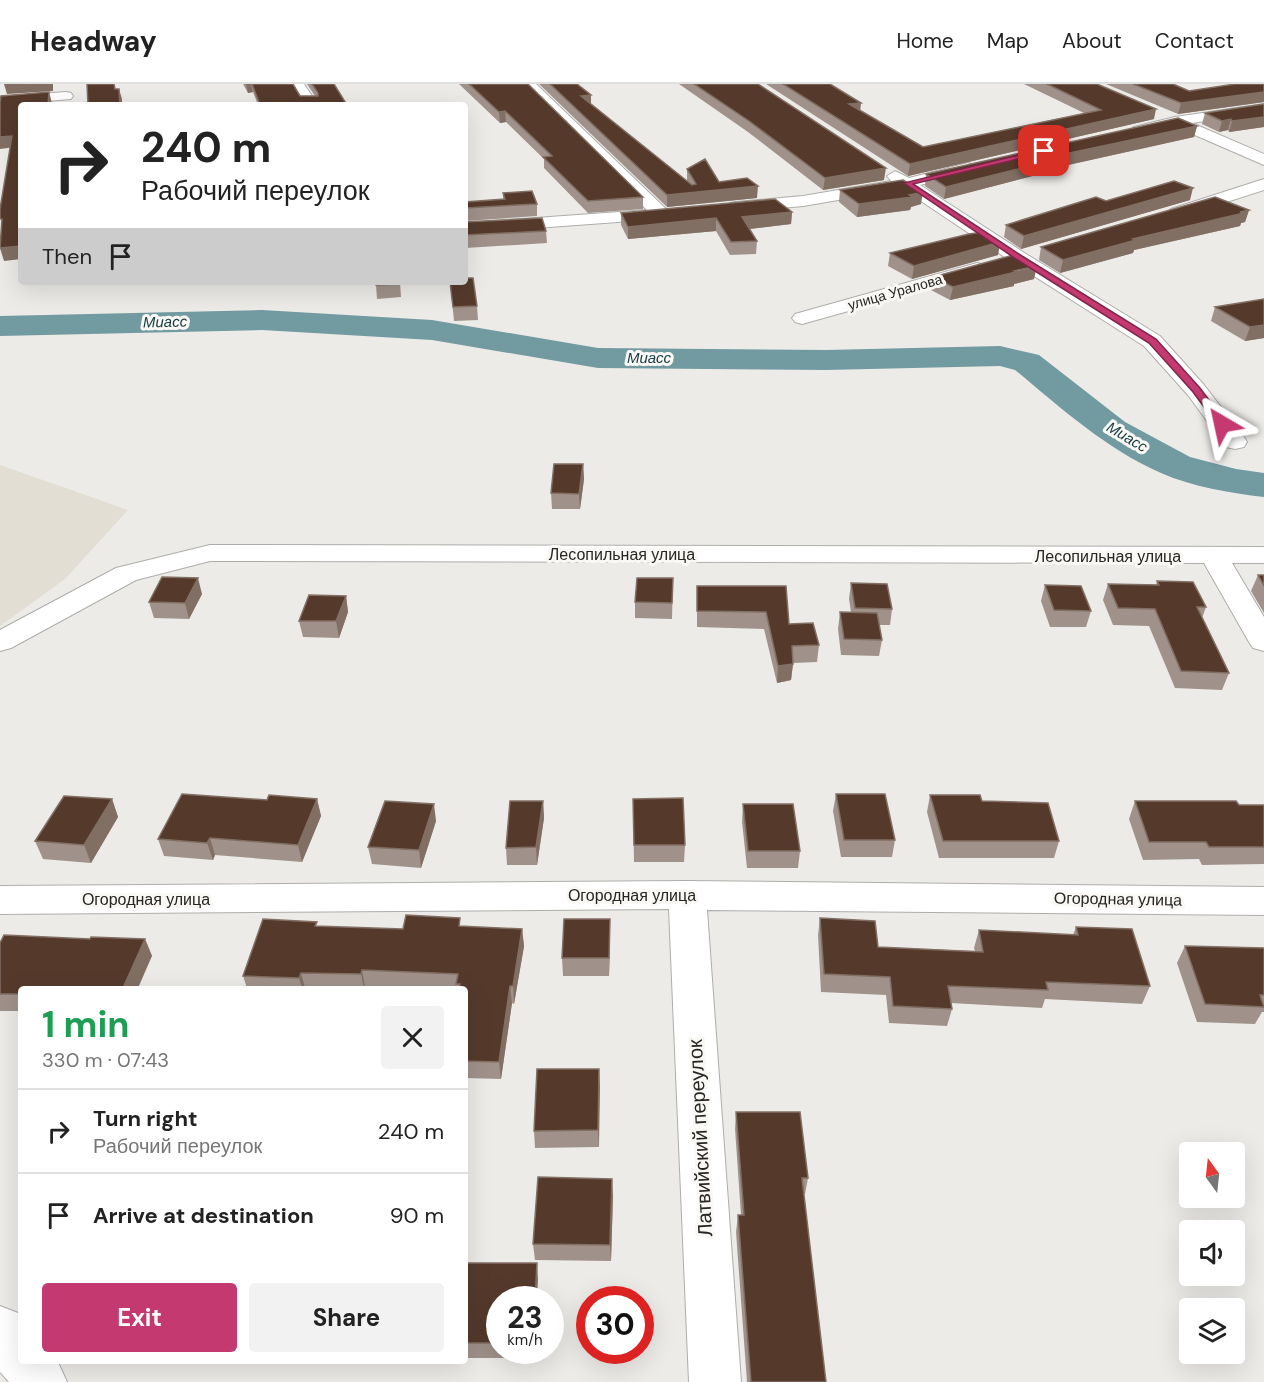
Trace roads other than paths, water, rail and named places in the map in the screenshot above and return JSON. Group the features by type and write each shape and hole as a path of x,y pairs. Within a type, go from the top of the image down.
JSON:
{"street":[{"path":"297,84 310,102"},
{"path":"528,84 662,214"},
{"path":"0,101 67,95"},
{"path":"1119,134 1176,121 1264,108"},
{"path":"1154,112 1264,160"},
{"path":"879,165 1019,258 1152,341 1196,390 1235,442"},
{"path":"721,209 803,201 907,183 981,165"},
{"path":"1156,219 1264,184"},
{"path":"468,228 686,212"},
{"name":"улица Уралова","path":"802,318 1042,251"},
{"name":"Лесопильная улица","path":"0,642 126,574 210,553 1264,555"},
{"path":"1214,556 1264,642"},
{"name":"Огородная улица","path":"0,900 687,895 1264,901"},
{"name":"Латвийский переулок","path":"687,895 715,1382"},
{"path":"0,1331 18,1353"},
{"path":"27,1364 41,1382"}],"waterway":[{"name":"Миасс","path":"0,326 262,320 432,330 598,358 826,360 1000,356 1027,362 1112,430 1176,465 1233,481 1264,485"}]}
